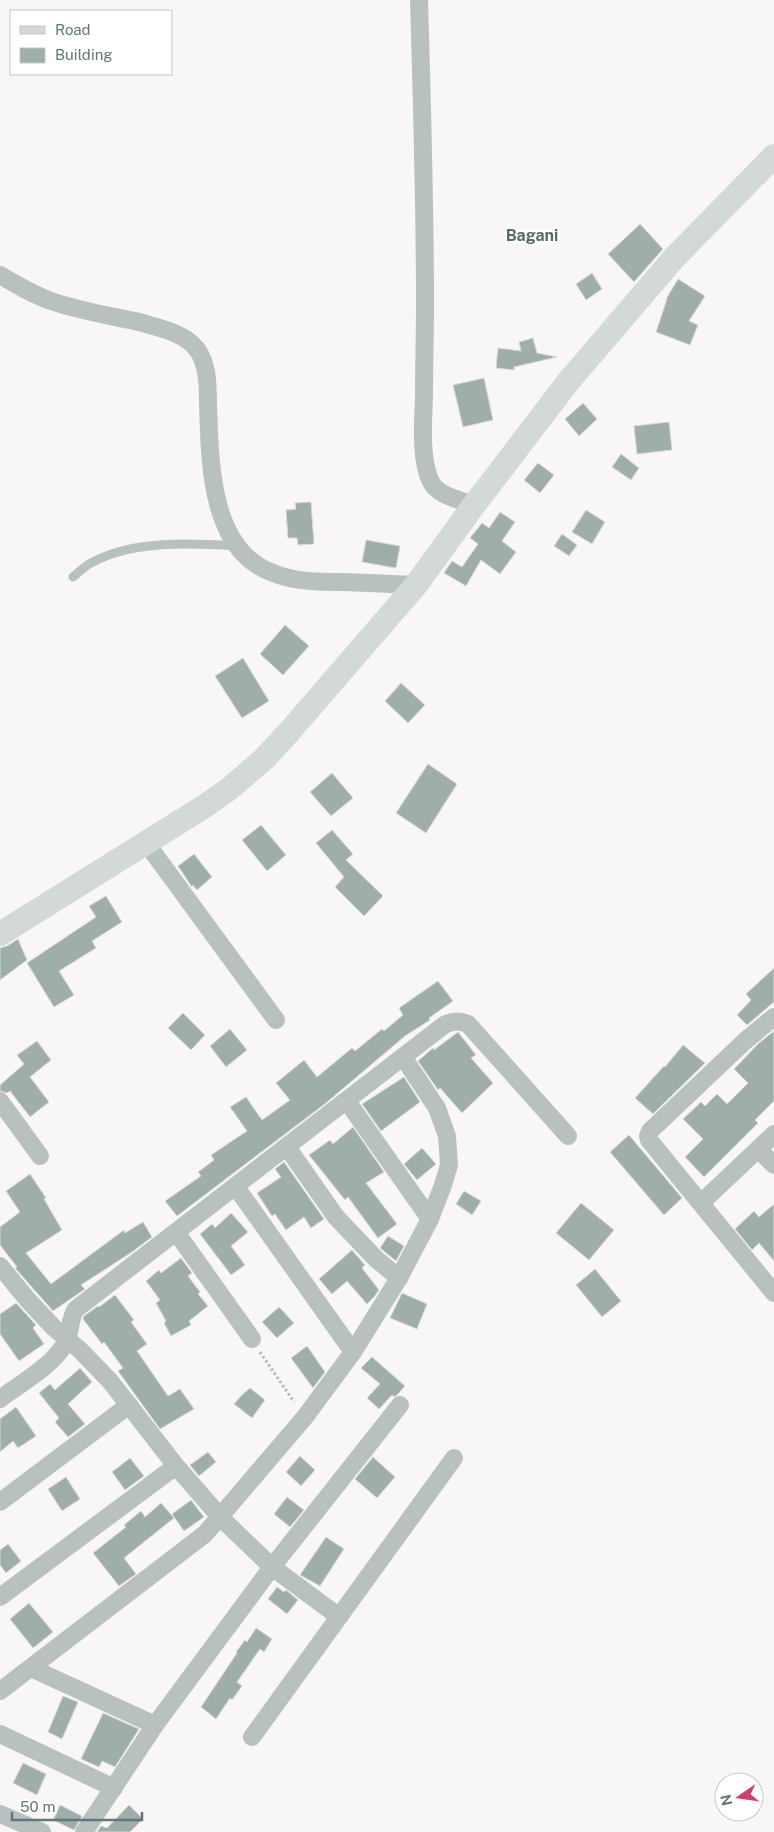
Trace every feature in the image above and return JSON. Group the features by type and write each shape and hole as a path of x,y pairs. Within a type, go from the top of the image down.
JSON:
{"street":[{"path":"419,0 424,147 425,304 423,421 425,453 427,470 432,484 438,491 474,505"},
{"path":"0,934 147,844 230,789 264,759 416,585 474,505 568,382 674,258 774,156"},
{"path":"0,274 26,290 54,302 159,327 179,335 192,344 202,357 206,375 209,453 215,491 224,523 236,546 252,563 272,573 297,580 416,585"},
{"path":"147,844 276,1020"},
{"path":"774,1017 745,1041 648,1133 649,1140 774,1293"},
{"path":"0,1399 53,1360 67,1340 71,1316 76,1309 102,1287 444,1025 453,1021 468,1024 568,1136"},
{"path":"0,1691 205,1534 305,1417 353,1352 399,1278 430,1219 449,1165 447,1136 437,1108 403,1057"},
{"path":"0,1101 40,1156"},
{"path":"346,1101 430,1219"},
{"path":"701,1203 774,1134"},
{"path":"287,1146 336,1216 370,1253 399,1278"},
{"path":"759,1150 774,1165"},
{"path":"236,1186 353,1352"},
{"path":"176,1232 252,1339"},
{"path":"0,1266 54,1328 96,1365 220,1518 272,1567 338,1616"},
{"path":"0,1502 129,1405"},
{"path":"84,1832 155,1725 272,1567 400,1405"},
{"path":"252,1737 454,1458"},
{"path":"0,1597 176,1466"},
{"path":"31,1668 155,1725"},
{"path":"0,1734 114,1788"},
{"path":"0,1814 42,1832"}],"lane":[{"path":"73,577 90,563 129,549 189,544 236,546"}],"path":[{"path":"252,1339 305,1417"}],"building":[{"path":"640,224 663,249 634,282 608,254"},
{"path":"592,273 602,289 586,300 576,284"},
{"path":"678,279 705,296 689,321 698,325 690,345 656,332 666,299"},
{"path":"533,338 537,353 557,357 514,367 514,370 496,368 498,348 521,351 519,342"},
{"path":"484,378 493,420 463,427 453,385"},
{"path":"583,403 597,419 579,436 565,419"},
{"path":"669,422 672,450 637,454 634,426"},
{"path":"621,454 639,468 631,480 612,467"},
{"path":"538,463 554,475 540,493 524,480"},
{"path":"311,502 314,544 298,545 297,538 288,538 286,510 296,509 295,503"},
{"path":"586,510 605,522 592,544 572,532"},
{"path":"500,512 515,522 502,541 516,552 500,574 481,560 466,586 444,573 452,561 462,567 478,544 470,538 482,523 489,528"},
{"path":"562,534 577,545 569,556 554,546"},
{"path":"366,540 400,546 396,568 362,562"},
{"path":"285,625 309,646 283,675 260,654"},
{"path":"243,658 269,701 242,718 215,676"},
{"path":"401,683 425,705 408,723 385,701"},
{"path":"428,764 457,784 426,833 396,813"},
{"path":"332,773 353,798 331,816 310,792"},
{"path":"261,825 286,855 267,871 242,840"},
{"path":"332,830 353,854 346,860 383,896 364,916 335,887 344,877 316,843"},
{"path":"194,854 212,877 197,890 193,885 192,887 178,866"},
{"path":"106,896 122,922 92,941 96,948 59,971 74,995 54,1007 27,963 96,917 89,906"},
{"path":"18,939 27,960 0,980 0,948"},
{"path":"774,968 774,1002 747,1025 737,1015 751,1000 746,994"},
{"path":"438,981 453,1001 429,1018 430,1020 405,1036 326,1103 177,1216 165,1201 201,1176 198,1172 214,1160 211,1155 247,1131 230,1107 246,1097 262,1120 290,1100 276,1083 304,1060 317,1077 352,1048 355,1051 382,1029 384,1031 403,1015 399,1008"},
{"path":"183,1013 205,1035 191,1050 168,1028"},
{"path":"230,1029 247,1050 226,1067 210,1046"},
{"path":"774,1031 774,1101 755,1120 758,1123 704,1177 685,1157 703,1139 683,1119 701,1102 705,1106 717,1094 727,1104 748,1083 734,1069 759,1043"},
{"path":"458,1032 476,1055 471,1058 493,1083 462,1113 440,1088 438,1090 418,1061 433,1048 434,1050"},
{"path":"37,1041 51,1060 30,1077 49,1102 30,1117 10,1091 7,1093 0,1091 0,1085 24,1064 17,1055"},
{"path":"683,1045 705,1063 653,1114 635,1098"},
{"path":"404,1077 420,1102 381,1131 362,1104"},
{"path":"353,1127 384,1172 366,1183 397,1224 378,1238 348,1197 345,1200 309,1155 330,1140 333,1144"},
{"path":"629,1135 682,1198 664,1215 610,1152"},
{"path":"422,1148 436,1164 417,1180 404,1164"},
{"path":"284,1162 324,1219 311,1228 304,1217 286,1230 275,1214 272,1216 257,1193 281,1177 275,1169"},
{"path":"30,1174 46,1198 44,1199 62,1230 26,1253 51,1284 124,1230 125,1233 143,1222 152,1237 81,1285 85,1289 53,1311 15,1268 17,1267 0,1245 0,1227 20,1212 6,1191"},
{"path":"464,1191 481,1201 472,1215 456,1204"},
{"path":"581,1203 614,1230 589,1260 556,1233"},
{"path":"774,1204 774,1261 759,1243 752,1250 735,1229 754,1211 759,1217"},
{"path":"231,1213 248,1232 231,1246 245,1265 231,1275 200,1234 212,1224 215,1228"},
{"path":"388,1236 404,1246 396,1261 380,1248"},
{"path":"352,1250 365,1265 362,1268 379,1290 367,1304 347,1281 332,1294 319,1279"},
{"path":"181,1258 192,1273 188,1276 200,1292 198,1294 208,1306 189,1321 191,1325 171,1336 164,1323 166,1321 156,1303 160,1300 146,1281 159,1270 161,1273"},
{"path":"595,1269 621,1301 602,1317 576,1285"},
{"path":"402,1293 427,1304 417,1329 390,1318"},
{"path":"115,1295 134,1320 131,1322 147,1344 137,1351 168,1396 180,1389 194,1409 160,1429 118,1371 123,1368 104,1342 102,1344 83,1319 84,1316"},
{"path":"16,1303 36,1325 33,1328 44,1344 19,1361 0,1334 0,1314"},
{"path":"279,1307 294,1323 277,1338 262,1322"},
{"path":"307,1346 325,1372 313,1388 291,1358"},
{"path":"372,1357 405,1386 397,1395 394,1397 392,1395 379,1409 367,1398 380,1384 361,1368"},
{"path":"80,1368 92,1382 68,1404 85,1424 68,1437 55,1422 59,1418 39,1393 50,1384 55,1390"},
{"path":"250,1388 265,1400 252,1418 234,1404"},
{"path":"16,1407 36,1436 18,1448 13,1441 0,1452 0,1419"},
{"path":"208,1452 216,1462 199,1476 190,1465"},
{"path":"300,1456 315,1470 301,1486 286,1472"},
{"path":"373,1457 395,1477 377,1498 355,1479"},
{"path":"130,1458 144,1476 125,1490 112,1472"},
{"path":"66,1477 80,1499 62,1511 48,1489"},
{"path":"287,1497 304,1510 290,1527 274,1514"},
{"path":"191,1500 204,1517 184,1531 172,1514"},
{"path":"161,1503 174,1518 124,1558 136,1574 119,1586 93,1553 126,1527 124,1525 141,1511 145,1517"},
{"path":"326,1537 344,1549 320,1586 300,1575"},
{"path":"8,1544 21,1561 6,1573 0,1565 0,1550"},
{"path":"277,1587 284,1592 286,1590 298,1600 287,1614 268,1599"},
{"path":"29,1603 53,1632 33,1648 10,1619"},
{"path":"256,1628 272,1639 264,1652 260,1649 237,1682 242,1686 232,1700 230,1698 216,1719 201,1707 236,1652 245,1640 247,1642"},
{"path":"63,1696 78,1702 62,1739 48,1732"},
{"path":"103,1713 139,1729 115,1767 102,1761 99,1767 81,1759"},
{"path":"23,1763 46,1774 37,1795 13,1783"},
{"path":"60,1805 82,1816 74,1830 53,1820"},
{"path":"129,1805 143,1819 130,1832 97,1832 101,1826 107,1828"}],"district":[{"name":"Bagani","path":"532,235"}]}
